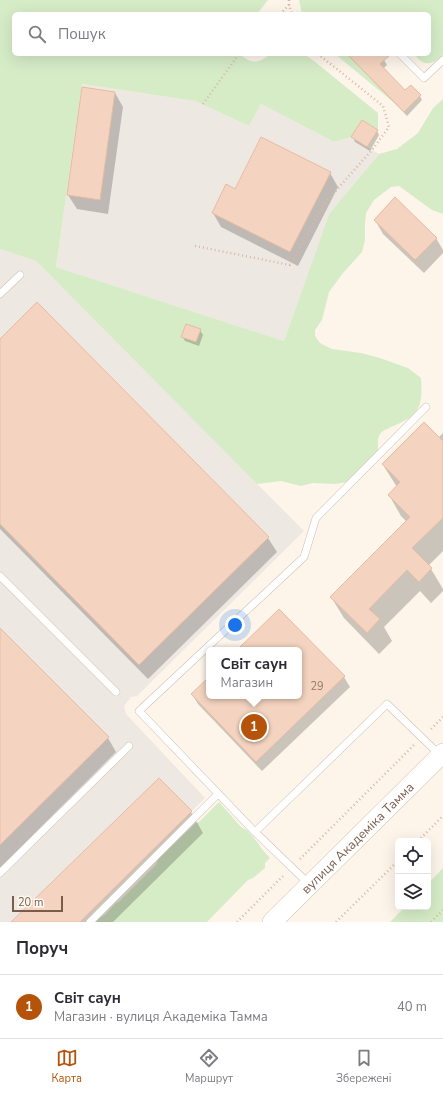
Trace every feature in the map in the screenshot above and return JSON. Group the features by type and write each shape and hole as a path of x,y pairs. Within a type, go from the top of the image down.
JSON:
{"main road":[{"name":"вулиця Академіка Тамма","path":"272,922 442,754"}],"lane":[{"path":"402,56 424,78 443,60"},
{"path":"0,294 20,275"},
{"path":"208,647 304,557 316,518 426,407"},
{"path":"0,576 116,692"},
{"path":"206,648 139,711 255,832 310,886"},
{"path":"255,832 387,704 422,738 442,754"},
{"path":"0,874 129,746"},
{"path":"90,922 218,794"}],"path":[{"path":"289,0 291,12"},
{"path":"282,12 289,5"},
{"path":"203,104 238,56"},
{"path":"195,246 290,264 324,204 372,150 389,127 383,106 320,56"},
{"path":"237,922 443,717"},
{"path":"421,838 443,816"},
{"path":"336,922 395,864"},
{"path":"431,922 443,910"}],"shaded area":[{"path":"82,84 195,101 249,126 261,104 334,142 351,137 379,154 329,214 284,341 56,267"},
{"path":"0,249 36,261 304,531 137,696 131,697 124,706 126,714 205,798 80,922 0,922"}],"green space":[{"path":"0,0 268,0 259,12 12,12 12,56 243,56 248,60 255,62 262,60 267,56 307,56 378,113 378,130 362,121 351,137 334,142 261,104 249,126 195,101 82,84 56,267 284,341 329,214 379,154 397,149 418,133 433,108 443,99 443,214 432,210 399,186 391,187 374,200 366,213 365,240 362,252 343,273 329,292 322,320 315,330 315,336 320,343 332,349 361,353 380,358 408,368 421,378 421,397 417,410 408,419 381,433 378,439 378,452 348,482 335,484 313,483 301,486 281,481 257,484 36,261 0,249"},
{"path":"299,0 443,0 443,55 432,63 425,63 416,56 431,56 431,12 302,12"},
{"path":"337,56 360,56 404,111"},
{"path":"219,802 241,827 248,831 270,858 265,863 265,868 253,878 248,880 207,922 94,922 106,914 116,903 119,902 156,865 159,858"},
{"path":"443,868 443,922 390,922 402,910 431,910 431,881"}],"building":[{"path":"349,56 389,56 380,64 405,90 411,85 421,95 404,112"},
{"path":"82,87 115,92 100,200 67,195"},
{"path":"362,120 378,130 367,147 351,137"},
{"path":"261,137 331,172 290,252 212,213 226,184 235,189"},
{"path":"395,197 437,238 415,260 374,220"},
{"path":"37,302 269,537 139,665 0,524 0,339"},
{"path":"186,324 201,329 196,342 181,337"},
{"path":"424,422 443,441 443,518 412,548 432,568 419,582 407,570 369,609 380,619 367,633 330,597 410,517 388,495 400,482 382,464"},
{"path":"279,609 345,676 256,762 191,694 206,680 206,699 302,699 302,647 240,647"},
{"path":"0,628 109,737 0,845"},
{"path":"159,778 192,811 80,922 11,922"}],"place":[{"name":"Світ саун","path":"254,727"}]}
